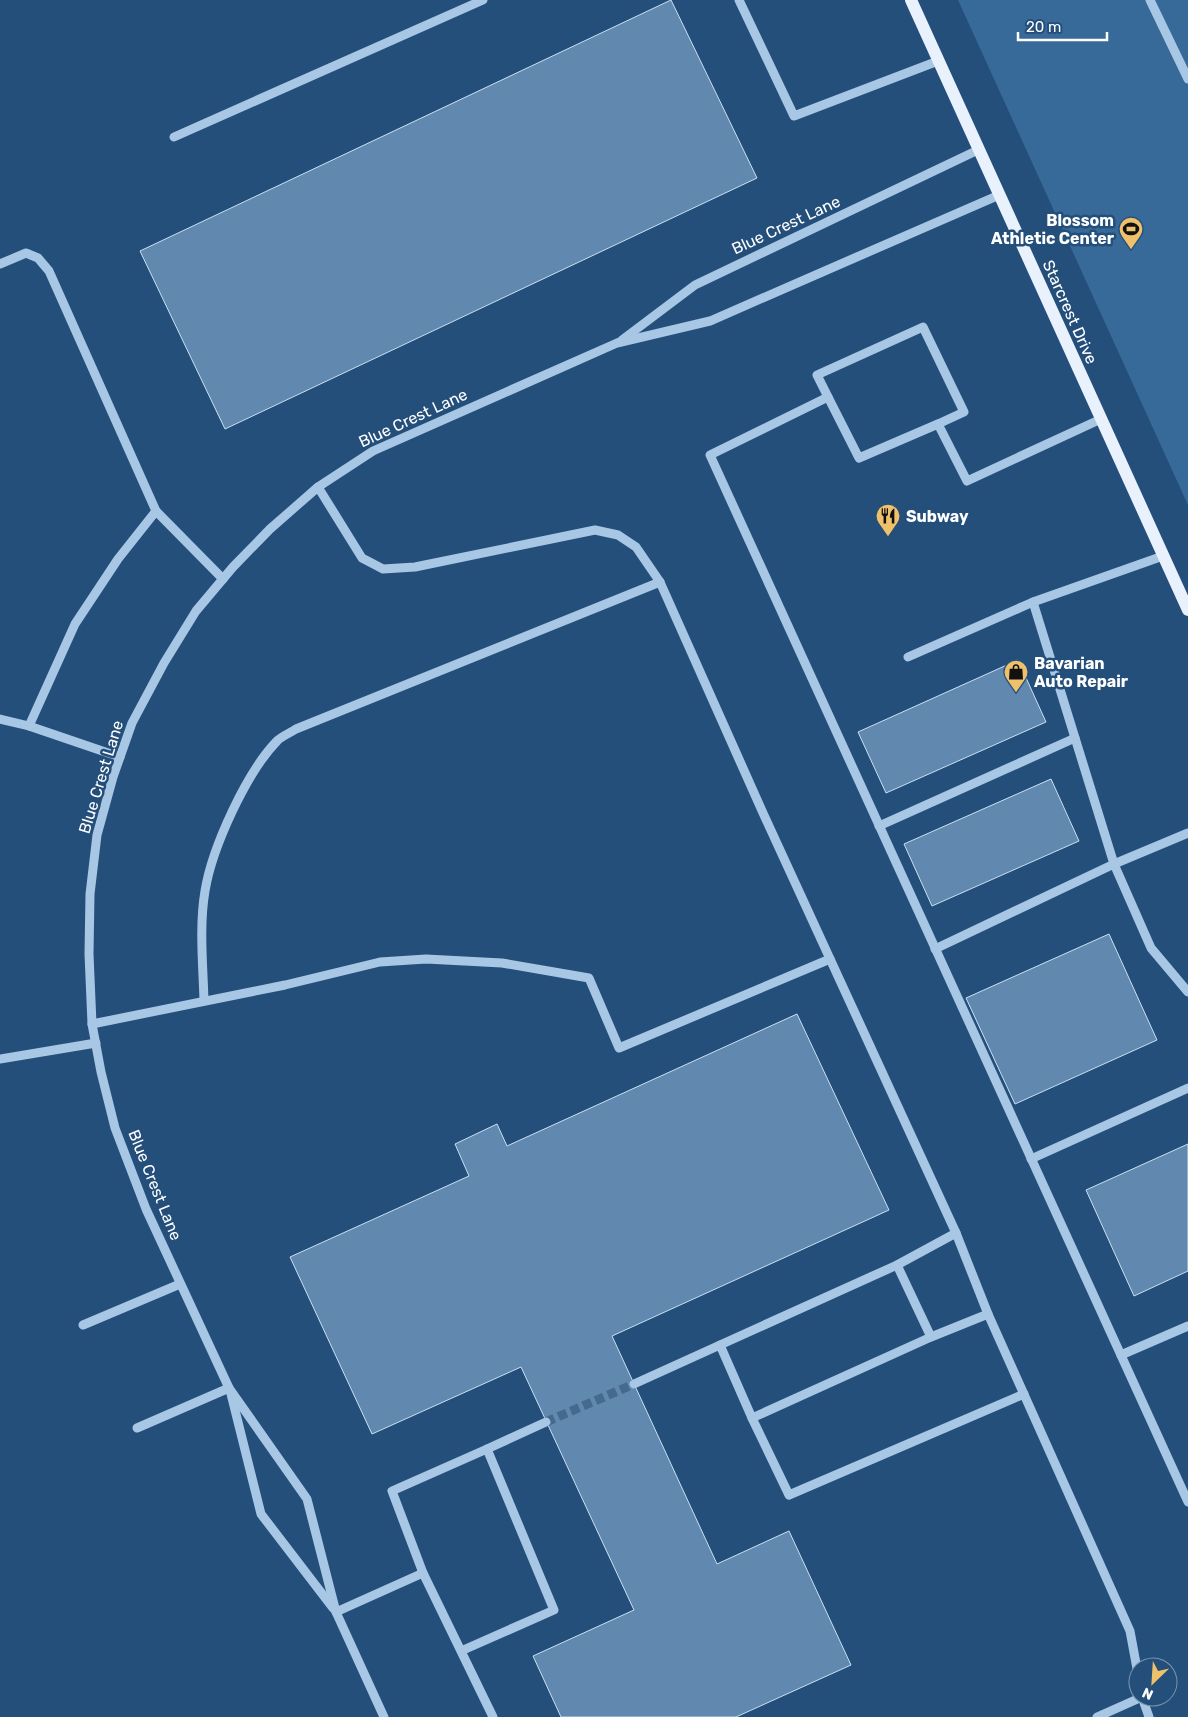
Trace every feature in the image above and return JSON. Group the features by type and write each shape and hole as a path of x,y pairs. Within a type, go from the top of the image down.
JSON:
{"main road":[{"name":"Starcrest Drive","path":"911,0 1188,610"}],"street":[{"path":"174,137 483,0"},
{"path":"739,0 794,116 938,61"},
{"path":"1150,0 1188,79"},
{"name":"Blue Crest Lane","path":"618,343 695,285 978,150"},
{"name":"Blue Crest Lane","path":"380,1716 336,1612 307,1499 230,1388 146,1209 115,1128 92,1024 89,954 90,894 97,835 132,723 164,663 196,612 224,579 270,529 318,487 373,451 618,343 710,321 999,195"},
{"path":"0,264 26,253 38,258 49,271 156,511 224,579"},
{"path":"924,327 964,412 859,458 828,396 817,375 924,327"},
{"path":"828,396 710,455 1188,1502"},
{"path":"938,424 967,481 1101,419"},
{"path":"318,487 362,558 383,569 415,567 595,530 618,535 636,547 660,582 956,1233 988,1314 1130,1631 1135,1657"},
{"path":"29,726 75,624 118,559 156,511"},
{"path":"908,657 1033,602 1163,556"},
{"path":"204,1001 202,942 205,891 220,840 228,823 249,780 277,740 296,729 660,582"},
{"path":"1033,602 1114,864 1151,948 1188,992"},
{"path":"0,718 120,757"},
{"path":"879,826 1075,738"},
{"path":"935,949 1114,864 1188,833"},
{"path":"92,1024 285,985 380,962 426,959 502,963 589,978 619,1048 830,959"},
{"path":"0,1059 96,1043"},
{"path":"1031,1159 1188,1088"},
{"path":"634,1384 897,1265 956,1233"},
{"path":"897,1265 931,1337"},
{"path":"83,1324 180,1284"},
{"path":"752,1418 931,1337 988,1314"},
{"path":"1121,1355 1188,1326"},
{"path":"720,1345 789,1495 1024,1394"},
{"path":"137,1428 230,1388"},
{"name":"Blue Crest Lane","path":"230,1388 261,1514 336,1612"},
{"path":"493,1717 423,1573 392,1491 546,1422"},
{"path":"461,1651 554,1610 487,1448"},
{"path":"336,1612 423,1573"},
{"path":"1097,1717 1128,1703"}],"shaded area":[{"name":"Blossom Athletic Center","path":"958,0 1188,0 1188,505"}],"building":[{"path":"671,0 757,178 225,429 140,251"},
{"path":"1018,660 1046,722 886,793 858,732"},
{"path":"1051,779 1079,841 932,906 904,844"},
{"path":"1109,934 1157,1040 1015,1104 966,998"},
{"path":"797,1014 889,1210 612,1336 717,1564 789,1531 851,1665 736,1717 561,1717 533,1656 634,1610 521,1367 372,1434 290,1257 469,1176 455,1144 497,1124 507,1146"},
{"path":"1188,1144 1188,1271 1134,1296 1086,1190"}],"tunnel":[{"path":"546,1422 634,1384"}],"place":[{"name":"Blossom Athletic Center","path":"1131,250"},
{"name":"Subway","path":"888,537"},
{"name":"Bavarian Auto Repair","path":"1016,693"}]}
